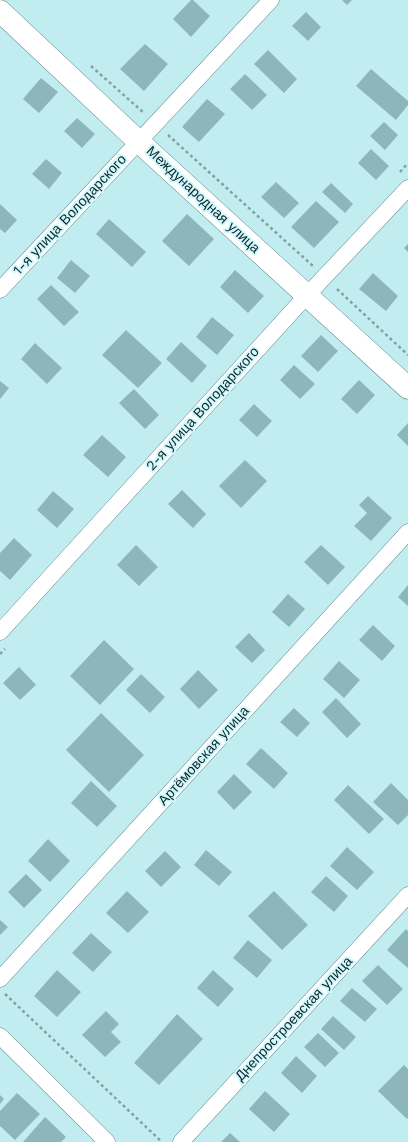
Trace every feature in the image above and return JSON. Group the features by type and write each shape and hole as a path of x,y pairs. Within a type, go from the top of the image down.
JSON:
{"main road":[{"name":"Международная улица","path":"0,11 138,141 408,388"}],"street":[{"name":"1-я улица Володарского","path":"0,290 271,0"},
{"name":"2-я улица Володарского","path":"0,632 324,277 408,188"},
{"name":"Артёмовская улица","path":"0,979 408,532"},
{"name":"Днепростроевская улица","path":"181,1142 408,895"},
{"path":"0,1036 107,1142"}],"path":[{"path":"86,62 155,123 408,355"},
{"path":"0,990 162,1142"}],"building":[{"path":"191,0 193,0 210,16 191,37 173,19"},
{"path":"342,0 352,0 347,5"},
{"path":"306,12 321,27 308,41 292,26"},
{"path":"145,44 168,64 144,91 120,69"},
{"path":"268,50 297,79 284,93 254,64"},
{"path":"371,69 408,101 408,105 396,120 356,86"},
{"path":"245,74 267,95 252,110 230,89"},
{"path":"41,78 58,92 39,113 23,99"},
{"path":"207,99 225,114 199,142 182,127"},
{"path":"77,118 95,134 82,148 64,131"},
{"path":"384,122 398,135 385,150 370,136"},
{"path":"371,149 389,166 376,180 358,163"},
{"path":"46,159 62,173 49,189 32,174"},
{"path":"276,182 299,203 284,218 261,197"},
{"path":"331,183 353,204 345,213 322,192"},
{"path":"316,201 339,222 314,248 291,227"},
{"path":"0,204 17,220 5,233 0,229"},
{"path":"187,214 214,239 189,266 162,241"},
{"path":"109,219 146,252 132,267 96,234"},
{"path":"408,244 408,252 404,248"},
{"path":"71,260 90,276 75,293 57,278"},
{"path":"235,270 264,296 248,313 220,287"},
{"path":"373,273 398,296 386,311 359,289"},
{"path":"51,285 79,312 64,326 37,299"},
{"path":"212,317 234,335 217,355 196,337"},
{"path":"126,330 162,363 138,388 102,355"},
{"path":"321,335 338,351 318,372 301,356"},
{"path":"181,342 207,366 192,383 166,359"},
{"path":"35,343 62,368 47,384 21,359"},
{"path":"294,365 315,384 300,399 280,380"},
{"path":"359,380 375,395 357,414 341,399"},
{"path":"0,381 9,388 0,399"},
{"path":"134,389 159,415 145,429 119,403"},
{"path":"254,404 272,421 257,437 239,420"},
{"path":"408,423 408,446 397,435"},
{"path":"102,435 126,457 108,477 83,455"},
{"path":"245,460 267,481 241,508 219,486"},
{"path":"182,490 206,514 193,528 168,504"},
{"path":"53,491 74,509 57,528 37,510"},
{"path":"368,496 392,518 371,541 354,526 367,513 359,505"},
{"path":"14,538 32,555 10,580 0,571 0,553"},
{"path":"136,545 158,567 139,586 117,565"},
{"path":"321,545 345,567 328,585 304,562"},
{"path":"408,585 408,606 398,597"},
{"path":"288,594 305,609 289,627 272,612"},
{"path":"373,625 395,646 382,661 359,640"},
{"path":"249,633 265,650 252,663 235,647"},
{"path":"104,640 134,669 100,705 70,676"},
{"path":"339,661 360,680 344,698 323,679"},
{"path":"19,667 36,685 20,700 3,683"},
{"path":"198,670 218,690 199,709 180,689"},
{"path":"141,674 165,697 150,713 126,690"},
{"path":"336,698 361,724 347,738 322,712"},
{"path":"294,708 310,723 297,737 280,722"},
{"path":"101,713 144,755 109,792 66,750"},
{"path":"261,748 288,773 274,789 246,764"},
{"path":"234,774 252,792 234,810 217,792"},
{"path":"91,781 117,806 97,827 71,803"},
{"path":"391,783 408,800 408,815 398,825 373,802"},
{"path":"348,785 384,819 369,834 334,800"},
{"path":"48,839 70,861 50,882 28,861"},
{"path":"347,847 374,872 357,890 330,866"},
{"path":"206,850 232,872 219,886 194,865"},
{"path":"165,851 181,867 161,887 145,871"},
{"path":"26,874 42,890 24,908 8,892"},
{"path":"326,876 348,896 334,912 311,892"},
{"path":"127,891 149,912 128,933 106,913"},
{"path":"274,891 308,925 282,950 248,916"},
{"path":"0,920 8,927 0,935"},
{"path":"406,929 408,931 408,968 387,950"},
{"path":"91,933 112,952 93,972 72,953"},
{"path":"248,940 272,960 257,978 233,958"},
{"path":"378,965 403,989 387,1005 362,981"},
{"path":"57,970 81,992 57,1017 34,996"},
{"path":"213,970 234,989 218,1007 197,988"},
{"path":"352,988 377,1009 365,1022 340,1001"},
{"path":"106,1011 119,1024 111,1032 121,1042 105,1057 82,1035"},
{"path":"177,1014 203,1039 159,1085 134,1063"},
{"path":"333,1016 356,1037 344,1050 321,1029"},
{"path":"318,1033 339,1053 325,1067 304,1047"},
{"path":"296,1056 317,1076 302,1093 281,1073"},
{"path":"404,1065 408,1069 407,1119 378,1091"},
{"path":"265,1091 290,1114 274,1132 249,1109"},
{"path":"17,1093 40,1114 15,1140 0,1126 0,1111"},
{"path":"0,1095 4,1099 0,1104"},
{"path":"45,1117 66,1137 61,1142 23,1142"},
{"path":"230,1133 240,1142 221,1142"}]}
